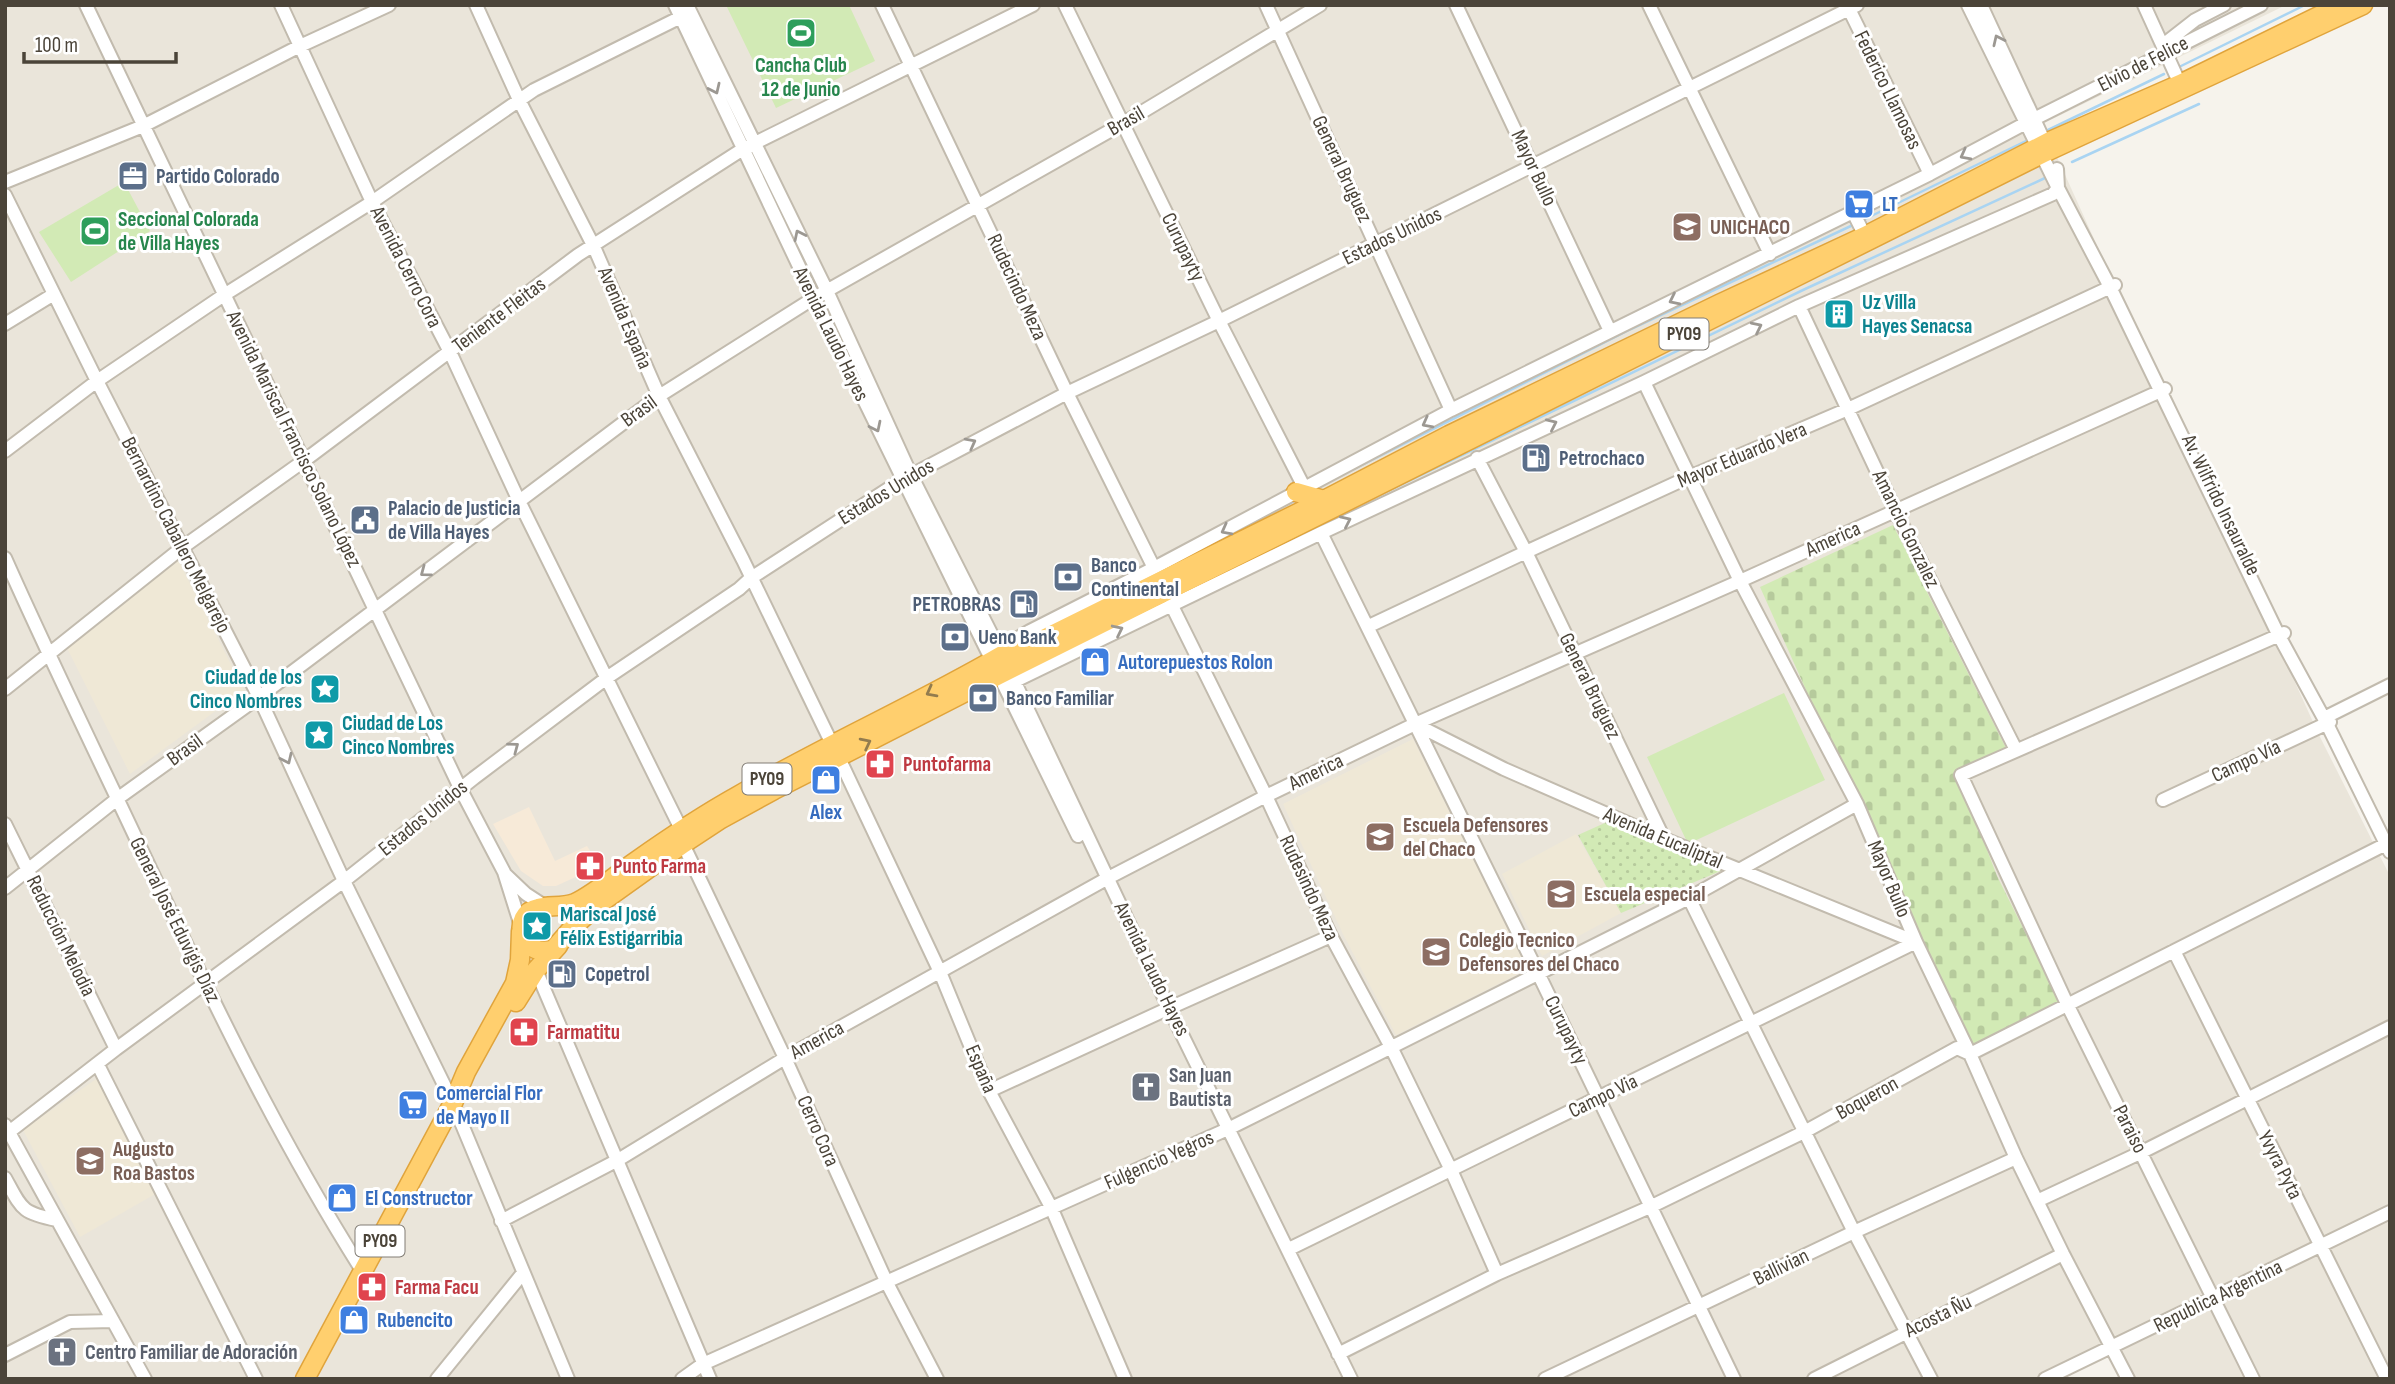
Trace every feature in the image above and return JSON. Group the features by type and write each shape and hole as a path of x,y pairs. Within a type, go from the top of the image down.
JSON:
{"highway":[{"name":"PY09","path":"305,1379 515,983 520,960 523,919 533,910 575,902 682,836 721,819 835,751 2043,149 2180,84 2316,10 2341,5"},
{"name":"PY09","path":"1003,669 1029,646 1324,500 1716,291 1858,223 2043,149 2363,5"},
{"path":"1300,490 1324,500"},
{"name":"PY09","path":"453,1103 473,1077 536,970 599,904 682,836"},
{"path":"521,928 526,943 536,950 548,950 561,942 565,932 562,917 548,908"}],"street":[{"name":"Avenida Mariscal Francisco Solano López","path":"86,5 461,790 504,872"},
{"name":"Avenida Cerro Cora","path":"281,5 372,202 450,352 519,501 608,677 682,836"},
{"path":"5,182 143,126 300,46 389,5"},
{"name":"Avenida España","path":"475,5 520,102 594,247 659,396 835,751"},
{"name":"Avenida Laudo Hayes","path":"675,5 686,12 749,146 814,298 1003,669 1228,1130"},
{"name":"Rudecindo Meza","path":"882,5 1067,393 1154,568"},
{"name":"Teniente Fleitas","path":"5,689 183,547 305,460 578,255 749,146 1032,5"},
{"name":"Curupayty","path":"1065,5 1300,490"},
{"name":"General Bruguez","path":"1266,5 1451,410"},
{"name":"Brasil","path":"5,888 117,799 259,697 659,396 814,298 1122,124 1320,5"},
{"name":"Mayor Bullo","path":"1456,5 1610,331"},
{"path":"1649,5 1769,254"},
{"path":"1968,5 2017,106 2030,121"},
{"path":"1981,5 2057,188 2113,286"},
{"path":"2144,5 2180,84"},
{"path":"2164,49 2195,20 2224,5"},
{"name":"Elvio de Felice","path":"1003,669 1011,642 1030,631 1451,410 1610,331 1716,291 1769,254 1858,223 1930,174 2164,49 2261,5"},
{"name":"Estados Unidos","path":"7,1128 98,1065 204,983 344,881 608,677 739,589 751,578 906,477 1067,393 1689,90 1851,7"},
{"name":"Federico Llamosas","path":"1851,7 1930,174"},
{"path":"5,451 97,381 224,295 372,202 534,90 686,12"},
{"name":"Avenida Laudo Hayes","path":"749,146 827,291 906,477"},
{"name":"Av. Wilfrido Insauralde","path":"2043,149 2056,169 2281,633 2389,844"},
{"path":"1003,669 1171,604 1477,458 1644,382 1799,306 2053,194 2057,188 2056,169"},
{"name":"Bernardino Caballero Melgarejo","path":"5,195 259,697 344,881 453,1103 568,1379"},
{"name":"Mayor Eduardo Vera","path":"1369,626 2113,286"},
{"path":"5,324 54,294"},
{"name":"Amancio Gonzalez","path":"1799,306 1896,512 2016,750"},
{"name":"Mayor Bullo","path":"1644,382 1740,581 1857,804 1916,942 2016,1158 2128,1379"},
{"name":"America","path":"501,1222 618,1160 785,1058 1105,880 1266,796 1415,724 1896,512 2163,390"},
{"name":"General Bruguez","path":"1477,458 1526,552 1664,839"},
{"name":"Curupayty","path":"1321,533 1599,1097 1734,1379"},
{"name":"General José Eduvigis Díaz","path":"5,558 204,983 297,1162 363,1272"},
{"name":"Rudesindo Meza","path":"1171,604 1332,936 1392,1049 1451,1170 1497,1274"},
{"path":"2016,750 2281,633"},
{"name":"Campo Vía","path":"2162,800 2328,721 2390,685"},
{"name":"Avenida Eucaliptal","path":"1415,724 1504,769 1664,839 1916,942"},
{"name":"Paraiso","path":"2016,750 1961,775 2068,1006 2253,1379"},
{"name":"España","path":"835,751 940,972 989,1091 1051,1207 1125,1379"},
{"name":"Fulgencio Yegros","path":"682,1379 704,1364 1228,1130 1689,898 1857,804"},
{"name":"Reducción Melodia","path":"5,824 116,1049"},
{"name":"Cerro Cora","path":"682,836 887,1283 937,1379"},
{"name":"Boqueron","path":"1338,1354 1497,1274 1650,1207 1806,1131 1957,1048 1970,1054 2389,844"},
{"path":"504,872 526,894 548,908"},
{"path":"504,872 521,928"},
{"path":"1689,898 1753,1022 1854,1232 1931,1379"},
{"path":"989,1091 1332,936"},
{"name":"Campo Via","path":"1289,1249 1916,942"},
{"name":"Yvyra Pyta","path":"2174,951 2387,1379"},
{"path":"536,970 710,1379"},
{"path":"2037,1200 2142,1153 2390,1027"},
{"path":"98,1065 256,1379"},
{"path":"7,1128 11,1147 57,1220 145,1379"},
{"path":"1228,1130 1351,1379"},
{"name":"Ballivian","path":"1546,1378 2016,1158"},
{"path":"5,1178 21,1208 33,1215 57,1220"},
{"name":"Republica Argentina","path":"2045,1379 2390,1212"},
{"name":"Acosta Ñu","path":"1814,1379 2063,1254"},
{"path":"437,1379 523,1273"},
{"path":"5,1354 70,1322 113,1321"}],"shaded area":[{"path":"5,5 2286,5 2042,124 2318,733 2390,876 2390,1379 2134,1379 2115,1340 2038,1379 5,1379"},
{"path":"177,558 244,690 130,774 67,648"},
{"path":"1413,739 1528,969 1396,1035 1343,934 1283,804"},
{"path":"529,807 555,861 587,846 600,866 556,886 543,886 521,871 493,824"},
{"name":"Escuela especial","path":"1576,834 1621,913 1542,956 1502,874"},
{"name":"Augusto Roa Bastos","path":"99,1077 157,1193 80,1237 23,1130"}],"green space":[{"name":"Cancha Club 12 de Junio","path":"726,5 849,5 875,61 776,108"},
{"name":"Seccional Colorada de Villa Hayes","path":"124,182 150,231 71,282 39,232"},
{"path":"1893,525 2007,750 1958,774 1997,876 2061,1004 1971,1047 1857,804 1760,587"},
{"path":"1784,693 1825,780 1688,844 1647,757"},
{"path":"1607,822 1723,870 1621,913 1578,835"}],"waterway":[{"path":"2179,67 2305,5"},
{"path":"2048,130 2164,74"},
{"path":"2072,162 2199,104"},
{"path":"1863,220 2030,139"},
{"path":"1363,503 1803,290 2045,178"},
{"path":"1354,469 1631,329 1853,225"}],"place":[{"name":"Cancha Club 12 de Junio","path":"801,33"},
{"name":"Partido Colorado","path":"133,176"},
{"name":"LT","path":"1859,204"},
{"name":"UNICHACO","path":"1687,227"},
{"name":"Seccional Colorada de Villa Hayes","path":"95,231"},
{"name":"Uz Villa Hayes Senacsa","path":"1839,314"},
{"name":"Petrochaco","path":"1536,458"},
{"name":"Palacio de Justicia de Villa Hayes","path":"365,520"},
{"name":"Banco Continental","path":"1068,577"},
{"name":"PETROBRAS","path":"1024,604"},
{"name":"Ueno Bank","path":"955,637"},
{"name":"Autorepuestos Rolon","path":"1095,662"},
{"name":"Ciudad de los Cinco Nombres","path":"325,689"},
{"name":"Banco Familiar","path":"983,698"},
{"name":"Ciudad de Los Cinco Nombres","path":"319,735"},
{"name":"Puntofarma","path":"880,764"},
{"name":"Alex","path":"826,780"},
{"name":"Escuela Defensores del Chaco","path":"1380,837"},
{"name":"Punto Farma","path":"590,866"},
{"name":"Escuela especial","path":"1561,894"},
{"name":"Mariscal José Félix Estigarribia","path":"537,926"},
{"name":"Colegio Tecnico Defensores del Chaco","path":"1436,952"},
{"name":"Copetrol","path":"562,974"},
{"name":"Farmatitu","path":"524,1032"},
{"name":"San Juan Bautista","path":"1146,1087"},
{"name":"Comercial Flor de Mayo II","path":"413,1105"},
{"name":"Augusto Roa Bastos","path":"90,1161"},
{"name":"El Constructor","path":"342,1198"},
{"name":"Farma Facu","path":"372,1287"},
{"name":"Rubencito","path":"354,1320"},
{"name":"Centro Familiar de Adoración","path":"62,1352"}]}
